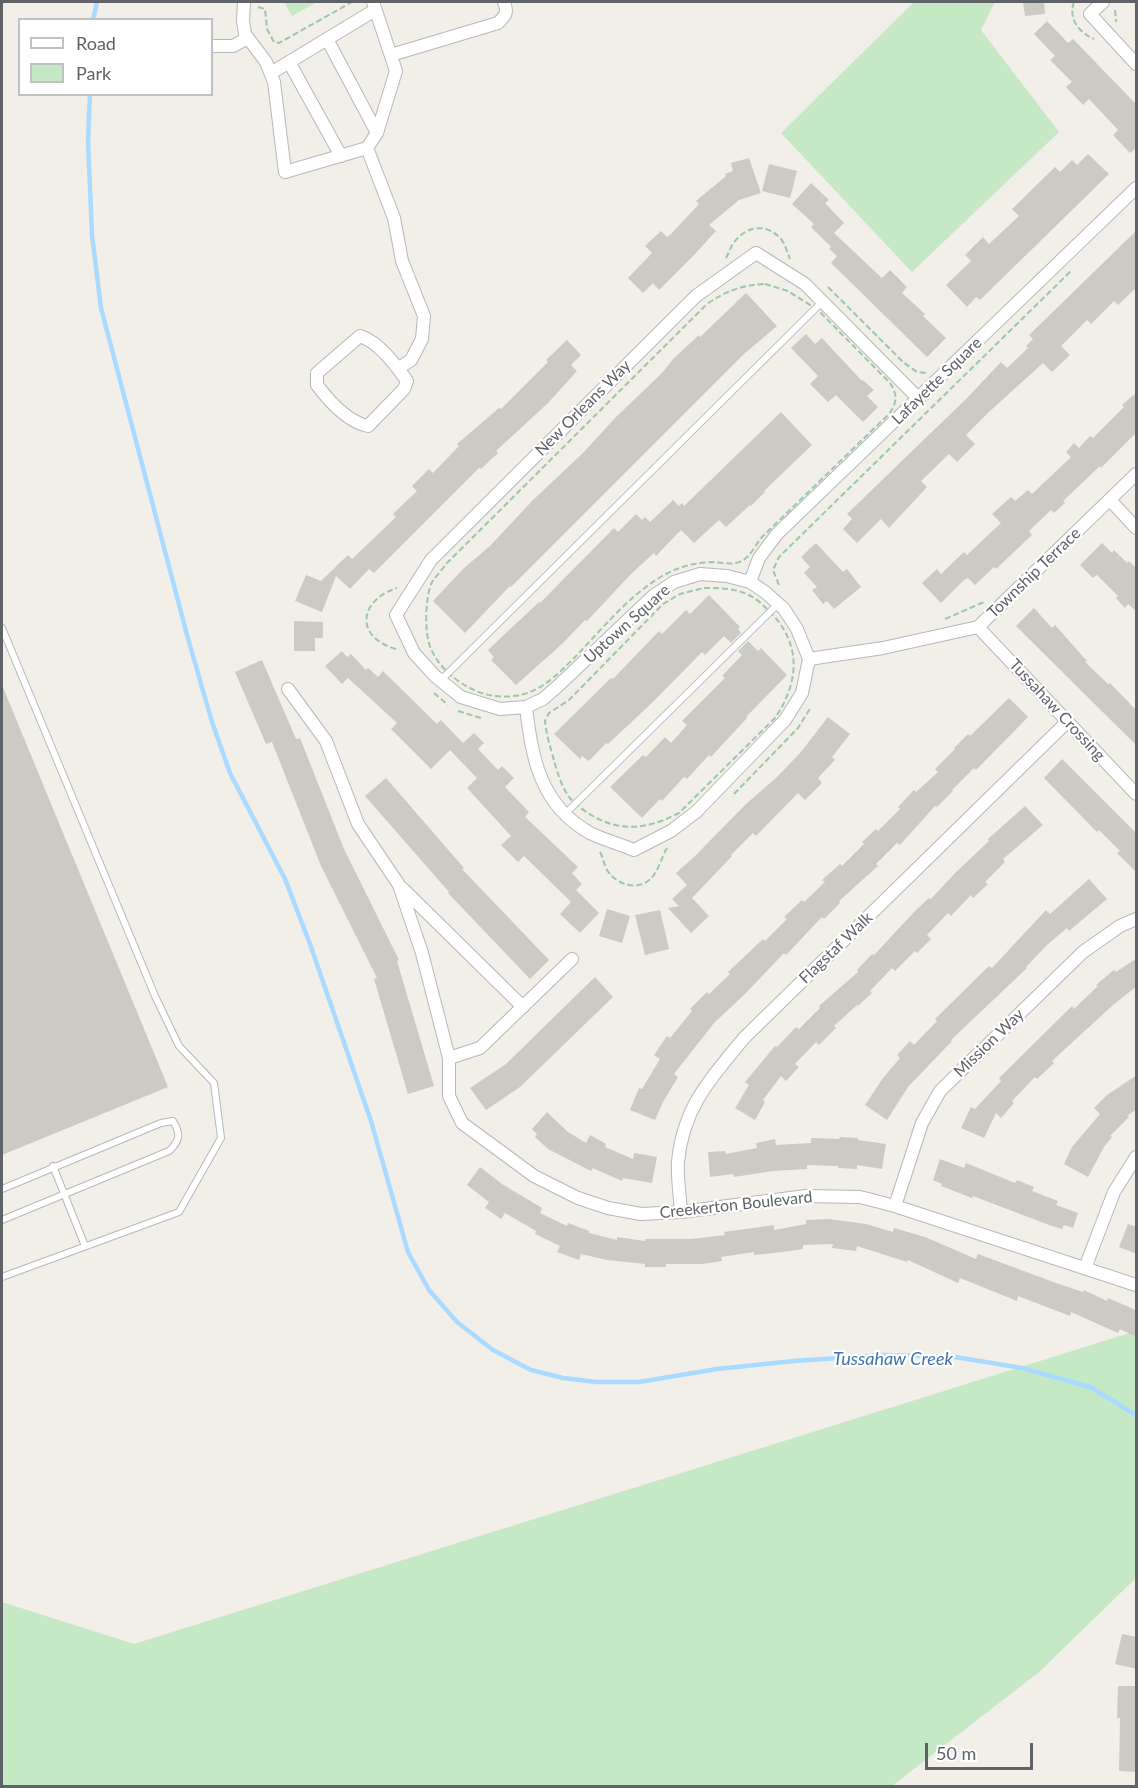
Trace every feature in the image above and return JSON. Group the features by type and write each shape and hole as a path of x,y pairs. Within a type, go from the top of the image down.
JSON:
{"street":[{"path":"244,2 245,34 266,62 274,82 285,172 367,148 377,133 396,71 374,6 327,39 271,73"},
{"path":"390,56 498,23 507,11 504,2"},
{"path":"1109,3 1090,14 1137,64"},
{"path":"213,46 233,46 248,38"},
{"path":"327,39 377,133"},
{"path":"289,62 341,156"},
{"path":"367,148 394,218 402,261 424,316 422,339 411,360 399,368"},
{"name":"Lafayette Square","path":"750,582 759,558 777,534 1137,188"},
{"name":"New Orleans Way","path":"526,706 500,709 461,697 441,681 414,653 396,615 431,561 696,296 756,253 805,284 824,300 919,399"},
{"path":"360,336 369,339 399,368 407,381 404,389 368,426 357,424 317,385 317,373 360,336"},
{"name":"Township Terrace","path":"809,659 882,648 978,627 1137,474"},
{"path":"1110,500 1137,528"},
{"name":"Uptown Square","path":"526,706 543,699 653,596 674,582 700,574 727,576 750,582 765,592 778,604 797,630 809,659"},
{"name":"Tussahaw Crossing","path":"978,627 1137,794"},
{"path":"526,706 531,749 542,783 556,804 590,833 634,850 671,831 696,812 785,720 802,693 809,659"},
{"name":"Creekerton Boulevard","path":"288,689 326,741 358,824 399,885 422,952 449,1058 449,1096 462,1123 534,1176 578,1198 608,1208 641,1214 681,1212 806,1196 860,1197 895,1206 1137,1286"},
{"name":"Flagstaf Walk","path":"681,1212 678,1163 683,1131 704,1085 744,1038 1067,722"},
{"path":"399,885 523,1007"},
{"name":"Mission Way","path":"895,1206 922,1123 940,1090 1083,952 1120,926 1137,919"},
{"path":"449,1058 480,1048 572,959"},
{"path":"1085,1268 1114,1192 1137,1157"}],"lane":[{"path":"441,681 824,300"},
{"path":"566,813 778,604"},
{"path":"2,628 155,996 179,1046 214,1083 221,1138 179,1212 2,1277"},
{"path":"2,1189 161,1123 172,1121 177,1128 179,1136 176,1144 169,1151 2,1220"},
{"path":"53,1166 86,1246"}],"path":[{"path":"255,2 254,7 265,9 267,29 274,42 279,44 352,2"},
{"path":"1109,3 1119,28"},
{"path":"722,264 734,242 747,230 759,227 769,230 780,238 790,260"},
{"path":"785,592 779,585 773,570 779,557 1077,266"},
{"path":"822,282 903,362 917,372 927,373 933,370"},
{"path":"765,284 788,291 818,310 890,383 895,391 896,404 889,414 762,537 746,558 740,562 694,563 672,570 646,586 562,670 530,692 513,696 479,692 458,682 430,649 426,628 427,601 432,583 446,564 707,304 733,289 765,284"},
{"path":"398,587 381,593 369,606 367,619 369,631 375,639 386,646 399,649"},
{"path":"434,693 440,701 459,712 489,719"},
{"path":"729,798 798,728 811,707"},
{"path":"594,843 614,879 626,885 648,881 657,870 667,848"}],"green space":[{"path":"284,2 317,2 292,16"},
{"path":"914,2 995,2 981,30 1059,132 912,272 781,133"},
{"path":"1136,1331 1136,1578 1039,1672 892,1786 2,1786 2,1602 134,1644"}],"building":[{"path":"1023,2 1044,2 1045,14 1025,16"},
{"path":"1047,21 1068,43 1073,39 1137,105 1137,147 1130,153 1113,135 1118,130 1089,99 1083,105 1066,87 1072,82 1050,60 1055,56 1034,34"},
{"path":"1088,154 1109,174 980,300 976,297 967,307 946,285 971,261 965,255 983,237 989,244 1019,216 1012,209 1055,167 1060,172 1072,160 1077,165"},
{"path":"749,158 761,193 739,200 709,225 716,231 693,256 659,290 653,283 643,293 628,278 652,253 645,246 661,231 667,237 671,234 699,204 696,201 726,176 725,174 733,171 731,163"},
{"path":"769,164 797,171 790,198 762,191"},
{"path":"811,183 829,200 825,203 844,223 834,233 882,278 890,270 907,287 902,293 946,338 927,357 831,263 837,256 811,227 814,224 792,204"},
{"path":"1137,230 1137,287 1118,305 1114,301 1091,324 1087,320 1061,346 1070,355 1052,372 1043,363 989,412 966,435 975,444 957,462 949,454 921,481 927,487 889,528 881,519 857,543 843,529 852,519 847,514 1001,362 1007,368 1028,348 1026,346 1033,339 1029,335"},
{"path":"746,293 777,326 744,354 465,633 433,601 583,453 674,358 699,335 700,337"},
{"path":"806,334 815,344 822,338 862,381 874,390 867,396 878,407 863,422 836,395 828,402 810,384 818,376 791,348"},
{"path":"567,340 581,355 571,365 577,371 548,403 496,451 498,453 481,469 479,468 374,573 369,569 350,589 336,576 322,612 295,601 306,575 321,581 348,555 352,559 396,517 393,514 417,491 412,486 429,469 433,473 459,446 457,444 499,408 501,409"},
{"path":"1137,392 1137,432 1063,501 1065,503 1054,513 1051,510 1029,531 1032,535 996,569 994,567 975,585 968,578 964,580 941,603 922,583 937,569 941,574 964,552 967,555 1001,523 992,514 1011,497 1015,501 1028,490 1032,494 1071,457 1066,452 1074,443 1079,448 1090,436 1093,438 1124,407 1122,405"},
{"path":"781,412 812,445 751,506 726,527 719,520 694,543 681,530 656,556 654,553 631,574 587,621 585,620 516,685 491,660 494,657 488,650 540,603 614,528 618,532 636,514 642,520 645,517 650,522 673,500 679,506 682,503 684,506"},
{"path":"816,543 843,572 847,569 861,587 834,609 827,601 823,604 812,590 817,587 804,573 810,567 801,557"},
{"path":"1102,543 1112,553 1114,550 1137,569 1137,612 1128,604 1125,608 1116,598 1118,596 1097,575 1093,578 1080,565"},
{"path":"709,595 740,627 738,629 741,633 731,643 724,636 705,655 702,652 654,701 589,761 582,756 580,759 554,734 611,678 613,679 659,631 662,634 686,610 690,614"},
{"path":"1034,608 1052,628 1055,625 1087,661 1085,662 1108,684 1110,683 1137,711 1137,746 1016,626"},
{"path":"294,621 323,622 323,638 315,638 315,651 294,651"},
{"path":"748,641 758,651 761,648 787,675 711,757 709,755 687,779 684,777 662,801 660,799 642,818 610,787 643,755 646,757 665,737 671,743 687,725 682,721 725,678 722,676 742,655 738,651"},
{"path":"342,651 347,657 351,654 366,670 368,668 378,677 383,671 437,724 441,720 463,743 474,733 484,743 478,749 498,770 502,766 514,778 505,787 529,812 525,817 578,867 572,873 582,884 576,890 599,913 580,933 560,914 571,902 524,856 518,862 501,845 511,836 467,788 477,778 450,750 431,769 391,729 397,723 348,678 342,684 325,666"},
{"path":"262,660 296,739 300,738 344,849 399,960 397,961 434,1086 408,1094 374,979 377,978 321,866 272,742 266,744 235,672"},
{"path":"2,685 168,1087 2,1155"},
{"path":"1009,698 1028,717 976,770 974,768 937,807 935,806 900,845 897,843 876,864 878,866 839,901 840,903 824,919 822,917 786,955 784,953 714,1023 674,1074 678,1077 655,1120 630,1110 639,1088 642,1089 660,1059 654,1055 667,1036 670,1038 692,1011 690,1009 730,974 728,972 763,939 765,941 787,919 784,917 802,900 804,902 825,882 822,880 840,864 842,866 864,844 862,842 876,829 878,831 900,809 898,807 914,790 916,792 938,772 935,769 954,748 968,734 970,736"},
{"path":"828,717 850,734 832,757 835,760 818,778 822,783 805,800 798,793 756,836 753,833 692,898 709,916 691,933 668,908 679,906 672,899 687,885 676,873 777,777 800,753"},
{"path":"1062,759 1137,834 1137,873 1117,853 1120,851 1099,830 1097,832 1044,778"},
{"path":"386,778 464,868 462,869 549,960 530,979 448,893 365,796"},
{"path":"1025,806 1043,825 1003,859 1005,862 985,882 988,884 973,898 971,895 951,916 948,913 927,935 931,939 895,971 892,968 870,991 872,993 834,1026 836,1028 819,1045 816,1042 795,1064 799,1067 786,1081 781,1076 763,1100 765,1102 755,1120 735,1108 749,1085 745,1082 775,1046 777,1047 796,1027 799,1029 820,1008 819,1006 858,972 857,970 916,910 929,898 931,899 989,841 988,839"},
{"path":"1089,879 1107,899 1069,931 1067,928 1047,945 1027,968 951,1040 908,1087 887,1120 865,1105 900,1058 897,1055 910,1041 914,1045 937,1021 935,1019 989,966 992,968 1046,910 1050,914"},
{"path":"607,909 630,916 622,943 599,936"},
{"path":"660,910 669,949 645,955 635,915"},
{"path":"1137,958 1137,986 1052,1061 1054,1063 1037,1079 1035,1077 1012,1101 1014,1103 1001,1118 996,1113 984,1138 961,1128 971,1107 975,1109 1001,1081 999,1078 1072,1006 1074,1009 1098,986 1096,985 1114,970 1116,972"},
{"path":"595,977 613,997 520,1087 486,1110 470,1088 506,1064"},
{"path":"1137,1075 1137,1109 1127,1116 1129,1117 1110,1136 1112,1137 1088,1177 1064,1164 1072,1147 1100,1114 1094,1108 1107,1095"},
{"path":"547,1112 568,1132 586,1143 590,1135 606,1144 605,1147 633,1159 634,1153 657,1157 652,1183 623,1178 622,1181 593,1168 591,1171 548,1149 535,1137 537,1134 532,1129"},
{"path":"840,1137 886,1144 882,1169 857,1165 857,1169 807,1165 807,1169 734,1177 733,1174 710,1177 708,1152 725,1151 726,1154 757,1148 756,1143 775,1139 776,1145 811,1143 811,1138 839,1139"},
{"path":"940,1159 964,1168 966,1163 1015,1183 1017,1180 1034,1187 1032,1191 1058,1201 1056,1205 1078,1213 1073,1228 1064,1225 1062,1229 1049,1225 941,1186 942,1184 933,1180"},
{"path":"480,1167 502,1184 542,1208 540,1213 567,1226 568,1223 589,1231 589,1233 617,1240 617,1237 645,1241 645,1239 692,1239 774,1225 774,1230 806,1224 806,1220 829,1219 866,1224 893,1232 894,1228 925,1237 976,1259 978,1254 1129,1307 1137,1311 1137,1337 1120,1329 1118,1333 1071,1312 1070,1316 1018,1296 1017,1301 960,1278 958,1283 908,1260 907,1262 857,1246 856,1251 832,1248 833,1244 803,1245 803,1249 754,1255 754,1252 721,1257 722,1261 703,1264 666,1264 666,1267 645,1267 645,1264 607,1260 581,1254 579,1260 557,1252 560,1246 535,1234 536,1231 505,1213 501,1219 485,1208 489,1202 467,1185"},
{"path":"1128,1224 1137,1227 1137,1254 1119,1247"},
{"path":"1122,1634 1137,1637 1137,1669 1115,1664"},
{"path":"1118,1686 1137,1686 1137,1772 1119,1771"}],"waterway":[{"path":"93,18 97,2"},
{"name":"Tussahaw Creek","path":"90,96 88,141 92,235 101,308 187,635 212,722 230,773 285,879 310,944 371,1121 408,1252 429,1290 457,1322 493,1350 531,1370 563,1378 596,1382 639,1382 717,1369 794,1361 883,1355 955,1357 1022,1368 1090,1387 1136,1415"}]}
